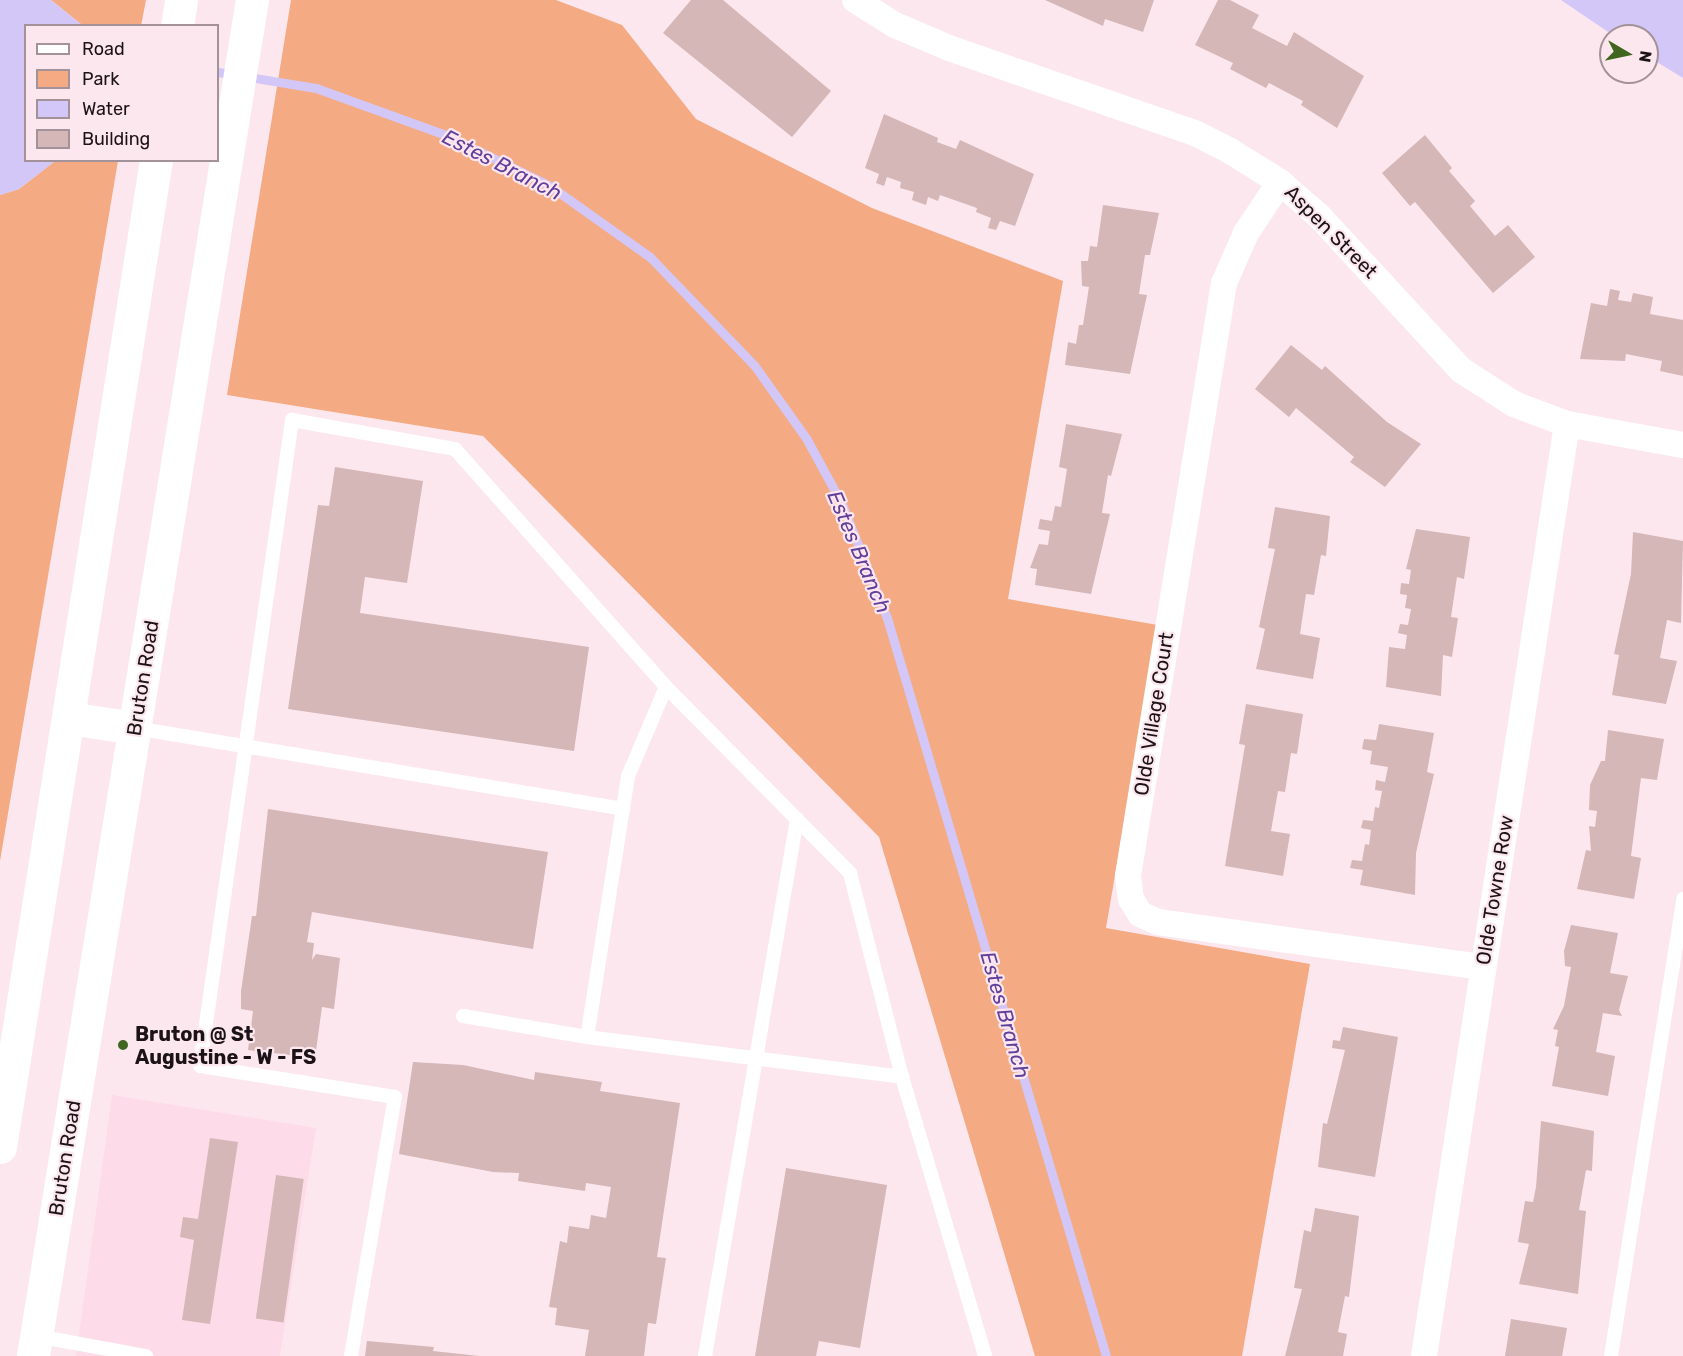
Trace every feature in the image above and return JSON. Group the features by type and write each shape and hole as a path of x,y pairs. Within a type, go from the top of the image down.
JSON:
{"main road":[{"name":"Bruton Road","path":"34,1346 252,0"},
{"path":"0,1147 156,162"},
{"path":"68,718 135,728"}],"street":[{"name":"Aspen Street","path":"855,0 895,25 950,48 1195,133 1280,182 1363,262 1461,370 1514,404 1567,424 1683,445"},
{"name":"Olde Village Court","path":"1280,182 1246,233 1224,283 1128,876 1131,899 1140,914 1158,922 1483,967"},
{"name":"Olde Towne Row","path":"1424,1356 1567,424"}],"lane":[{"path":"351,1356 394,1096 200,1066 243,746 292,420 455,449 666,687 850,873 902,1077 985,1356"},
{"path":"586,1036 628,776 666,687"},
{"path":"135,728 623,809"},
{"path":"705,1356 796,819"},
{"path":"1611,1356 1683,899"},
{"path":"463,1016 586,1036 902,1077"},
{"path":"34,1346 146,1356"}],"shaded area":[{"path":"112,1095 316,1128 280,1356 76,1356"}],"green space":[{"path":"51,0 146,0 141,24 81,24"},
{"path":"291,0 556,0 622,25 696,119 872,208 1063,281 1008,599 1158,625 1106,928 1310,964 1242,1356 1035,1356 879,837 483,436 227,395"},
{"path":"54,162 118,162 0,861 0,195 19,189"}],"water":[{"path":"0,0 51,0 81,24 24,24 24,162 54,162 19,189 0,195"},
{"path":"1561,0 1683,0 1683,78 1659,63 1659,24 1599,24 1599,26"}],"building":[{"path":"691,0 723,0 831,91 792,137 663,33"},
{"path":"1045,0 1154,0 1143,32 1105,19 1103,26"},
{"path":"1218,0 1230,0 1259,15 1252,28 1287,46 1294,32 1364,76 1337,128 1301,105 1303,101 1269,83 1266,88 1230,69 1233,63 1195,45"},
{"path":"884,114 938,138 937,142 956,149 960,140 1034,174 1015,226 1000,221 996,230 988,228 991,218 976,212 977,208 940,195 938,201 928,197 926,205 912,200 914,192 900,188 901,182 887,177 884,186 876,183 879,174 865,168"},
{"path":"1425,135 1452,168 1449,171 1475,201 1470,206 1495,236 1508,225 1535,257 1493,293 1415,202 1410,206 1382,173"},
{"path":"1103,205 1159,213 1150,255 1145,255 1139,294 1147,295 1130,374 1065,365 1068,342 1076,344 1079,325 1083,325 1089,287 1082,286 1081,261 1088,261 1090,246 1097,247"},
{"path":"1610,289 1620,291 1618,300 1631,302 1633,293 1653,297 1650,314 1683,320 1683,376 1660,371 1662,361 1626,354 1625,361 1580,359 1591,303 1607,306"},
{"path":"1291,345 1322,370 1325,366 1387,422 1421,444 1385,487 1350,462 1354,457 1296,408 1289,417 1255,389"},
{"path":"1066,424 1122,434 1111,476 1108,475 1102,513 1110,514 1091,594 1035,585 1037,569 1030,568 1039,544 1048,545 1050,531 1038,529 1040,519 1052,521 1055,506 1061,507 1067,469 1059,467"},
{"path":"335,467 423,481 407,583 365,577 360,613 589,647 574,751 288,709 318,505 329,506"},
{"path":"1275,507 1330,516 1326,556 1321,555 1314,595 1306,594 1300,634 1320,638 1313,679 1256,669 1265,629 1259,627 1275,549 1268,548"},
{"path":"1416,529 1470,537 1464,579 1457,577 1451,617 1458,618 1452,657 1443,655 1441,696 1386,687 1389,647 1405,649 1407,635 1398,633 1400,624 1408,625 1411,609 1405,608 1407,595 1400,594 1401,583 1409,584 1411,570 1406,569"},
{"path":"1633,532 1683,541 1681,623 1667,620 1660,658 1677,661 1666,704 1612,695 1619,655 1614,654 1631,574"},
{"path":"1246,704 1303,714 1297,754 1291,753 1285,792 1278,791 1271,831 1290,834 1283,876 1225,866 1245,745 1239,744"},
{"path":"1379,724 1434,733 1427,772 1434,774 1416,853 1415,895 1360,885 1363,870 1350,868 1352,860 1362,861 1365,844 1369,845 1371,830 1361,828 1363,820 1373,821 1375,807 1379,808 1382,791 1375,790 1376,780 1385,782 1388,767 1370,764 1372,751 1362,749 1364,739 1376,740"},
{"path":"1608,730 1664,739 1657,780 1641,778 1631,856 1641,858 1634,899 1577,889 1586,850 1591,851 1589,826 1595,827 1597,811 1589,810 1590,785 1601,761 1605,761"},
{"path":"268,809 548,852 533,949 312,912 307,942 314,943 312,960 316,954 340,958 334,1009 322,1007 315,1058 248,1050 253,1011 241,1009 241,991 252,916 256,916"},
{"path":"1571,925 1618,933 1610,973 1628,976 1619,1010 1622,1016 1603,1013 1596,1052 1615,1056 1608,1096 1552,1086 1559,1047 1555,1046 1558,1030 1553,1029 1564,1006 1571,967 1565,966 1564,951"},
{"path":"1343,1027 1398,1037 1375,1177 1318,1167 1323,1123 1327,1124 1345,1050 1332,1048 1333,1040 1340,1041"},
{"path":"413,1062 463,1065 534,1080 535,1072 602,1082 600,1091 680,1103 657,1257 666,1258 656,1324 648,1323 644,1356 585,1356 589,1330 555,1325 557,1308 549,1307 560,1241 567,1243 569,1226 589,1229 591,1215 606,1218 611,1187 586,1183 585,1191 518,1181 519,1173 493,1172 399,1154"},
{"path":"1541,1121 1594,1131 1592,1171 1586,1170 1579,1210 1586,1211 1578,1294 1519,1284 1529,1244 1518,1242 1525,1201 1533,1202 1536,1187"},
{"path":"210,1138 238,1142 210,1324 182,1320 194,1240 180,1237 183,1217 198,1219"},
{"path":"786,1168 887,1185 860,1348 819,1341 816,1356 755,1356"},
{"path":"276,1175 304,1179 284,1322 256,1319"},
{"path":"1315,1208 1359,1216 1349,1297 1345,1296 1338,1332 1347,1334 1343,1356 1285,1356 1302,1289 1294,1288 1304,1230 1311,1232"},
{"path":"1511,1319 1567,1328 1562,1356 1505,1356"},
{"path":"367,1341 434,1347 433,1351 479,1356 365,1356"}],"waterway":[{"name":"Estes Branch","path":"219,72 316,88 446,135 550,186 650,257 754,365 806,438 842,504 887,618 1106,1356"}],"place":[{"name":"Bruton @ St Augustine - W - FS","path":"123,1045"}]}
